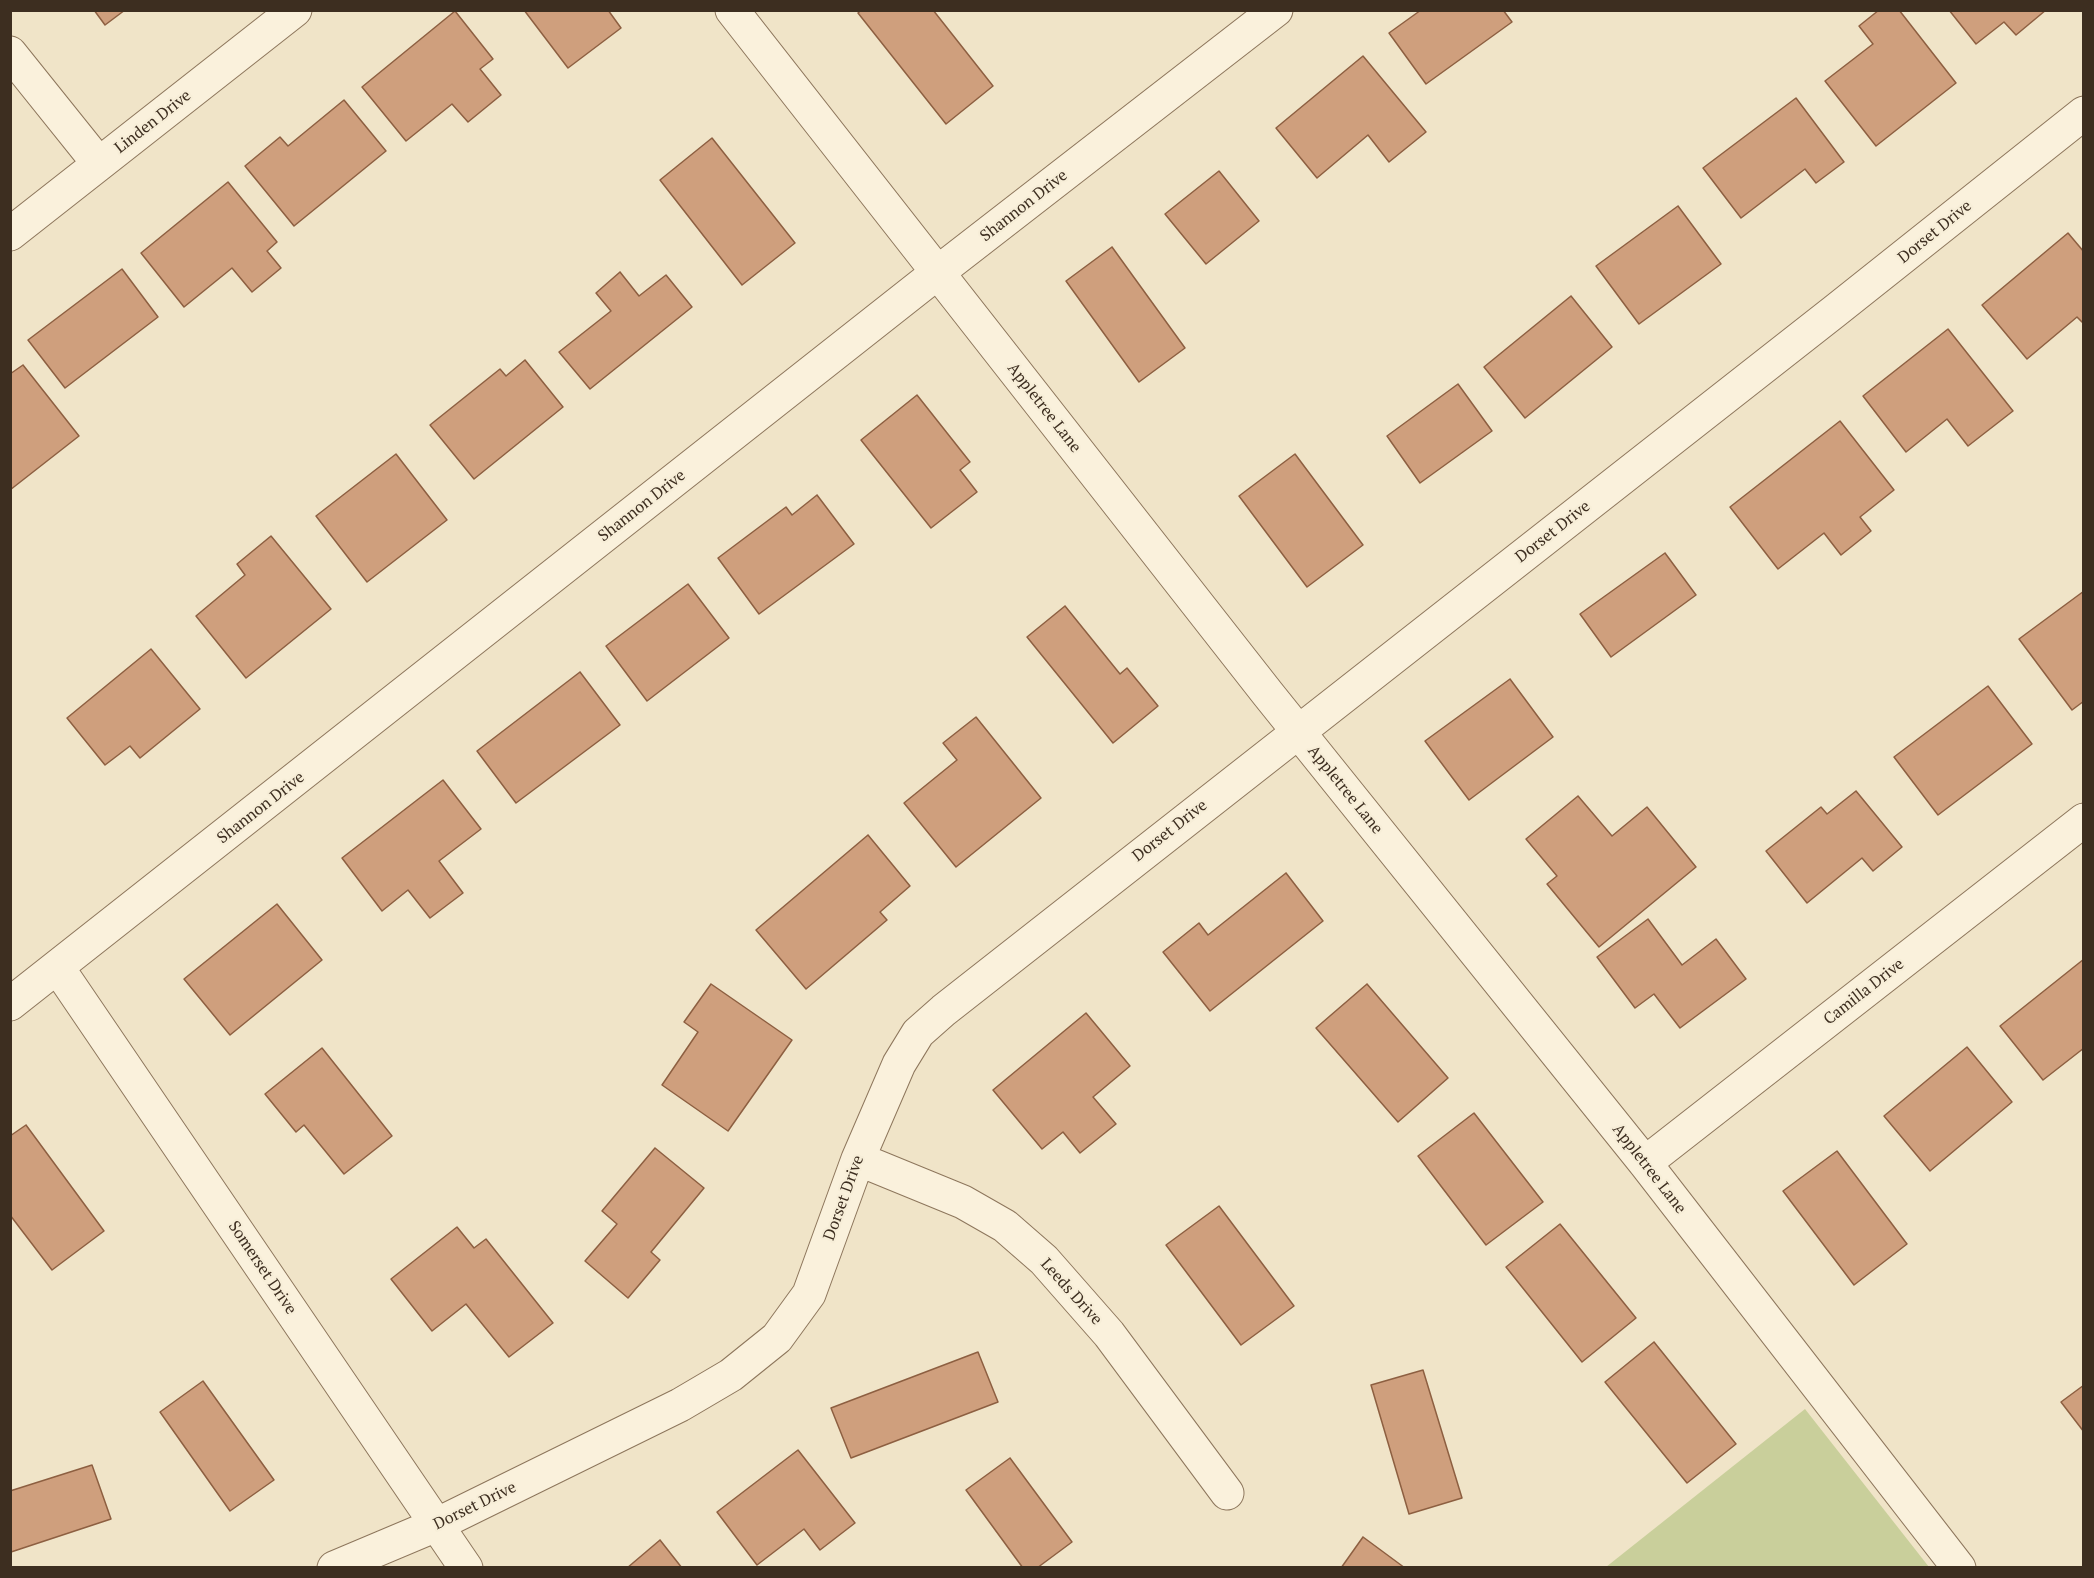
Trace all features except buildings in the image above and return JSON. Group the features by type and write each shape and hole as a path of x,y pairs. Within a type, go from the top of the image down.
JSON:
{"street":[{"name":"Linden Drive","path":"10,234 296,10"},
{"name":"Appletree Lane","path":"732,10 1298,731 1645,1163 1959,1568"},
{"name":"Shannon Drive","path":"10,1004 937,273 1276,10"},
{"path":"10,53 99,164"},
{"name":"Dorset Drive","path":"334,1568 436,1525 680,1405 731,1375 777,1338 809,1294 858,1159 899,1064 918,1033 944,1010 2084,113"},
{"name":"Camilla Drive","path":"1645,1163 2084,820"},
{"name":"Somerset Drive","path":"58,968 466,1568"},
{"name":"Leeds Drive","path":"858,1159 963,1202 1005,1226 1044,1260 1109,1334 1227,1493"}],"green space":[{"path":"1805,1409 1929,1567 1606,1567"}]}
